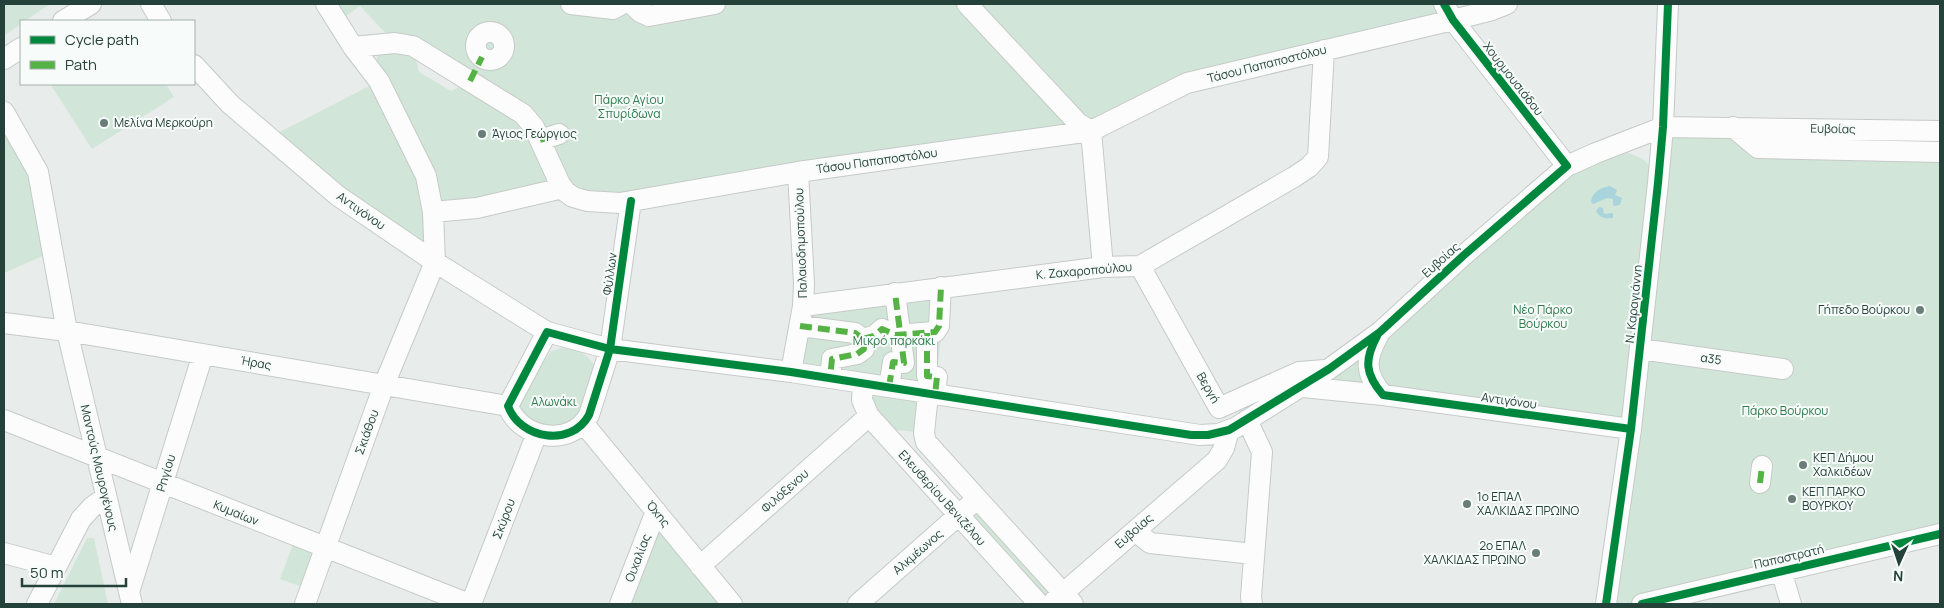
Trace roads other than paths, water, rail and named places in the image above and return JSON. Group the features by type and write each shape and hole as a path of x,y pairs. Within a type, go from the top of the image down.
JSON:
{"street":[{"path":"65,20 91,4"},
{"path":"151,4 160,20"},
{"path":"326,4 353,47 379,81 426,176 432,212 436,262"},
{"path":"571,4 613,8 622,4"},
{"path":"632,4 640,12 649,16 715,4"},
{"path":"967,4 1078,123 1091,131 1103,267"},
{"name":"Τάσου Παπαποστόλου","path":"563,188 573,197 588,201 631,202 798,172 1091,131 1187,83 1324,50 1449,12 1492,10 1507,4"},
{"name":"Ν. Καραγιάννη","path":"1606,604 1631,429 1663,127 1668,4"},
{"name":"Χουρμουσιάδου","path":"1449,12 1567,166"},
{"path":"353,47 395,42 413,46 523,114 550,137 563,188 477,208 432,212"},
{"path":"4,59 20,49"},
{"name":"Κ. Ζαχαροπούλου","path":"803,306 1103,267 1140,266 1309,167 1318,157 1324,50"},
{"path":"470,82 482,58"},
{"name":"Αντιγόνου","path":"195,66 230,104 338,196 436,262 548,332 610,350 792,372 932,394"},
{"name":"Μαντούς Μαυρογένους","path":"4,112 38,172 67,331 130,598"},
{"name":"Ευβοίας","path":"932,394 1191,434 1208,435 1229,430 1303,387 1380,332 1464,255 1567,166 1663,127 1940,131"},
{"path":"1733,127 1758,148 1940,152"},
{"name":"Παλαιοδημοπούλου","path":"792,372 803,306 804,263 798,172"},
{"name":"Φύλλων","path":"584,424 589,415 610,350 631,202"},
{"name":"Σκιάθου","path":"305,604 384,385 436,262"},
{"name":"Βεργή","path":"1140,266 1219,408 1299,372 1329,369"},
{"path":"863,339 874,336 882,329 889,333 900,335 927,333 938,330 941,287"},
{"path":"889,387 893,362 904,363 895,293"},
{"name":"Ήρας","path":"4,323 67,331 508,406"},
{"path":"800,326 855,333 863,339 864,349 857,354 832,359 830,378"},
{"path":"548,332 508,406 512,415 518,421 536,433 561,436 577,430 584,424"},
{"path":"1380,332 1370,349 1368,365 1372,381 1383,395"},
{"path":"927,333 927,376 937,377 924,432 926,440 1062,601"},
{"name":"α35","path":"1640,349 1783,369"},
{"name":"Ρηγίου","path":"130,598 203,354"},
{"name":"Ελευθερίου Βενιζέλου","path":"863,384 862,400 869,416 1039,604"},
{"name":"Αντιγόνου","path":"1303,387 1383,395 1631,429"},
{"name":"Φιλόξενου","path":"700,566 869,416"},
{"name":"Κυμαίων","path":"4,420 470,604"},
{"path":"1247,420 1262,452 1252,604"},
{"name":"Όχης","path":"584,424 732,604"},
{"name":"Ευβοίας","path":"1062,601 1135,530 1217,460 1224,448 1229,430"},
{"name":"Σκύρου","path":"470,604 536,433"},
{"path":"37,604 81,519 92,507 106,497"},
{"name":"Αλκμέωνος","path":"858,604 977,499"},
{"name":"Οιχαλίας","path":"620,604 656,511"},
{"path":"1135,530 1150,543 1254,554"},
{"name":"Παπαστρατή","path":"1642,604 1940,534"},
{"path":"4,553 56,567"},
{"path":"1782,570 1791,604"}],"water":[{"path":"1610,186 1617,190 1615,195 1622,198 1620,205 1613,205 1613,199 1607,198 1593,204 1591,202 1595,193 1600,189"},
{"path":"1599,207 1603,208 1604,214 1613,213 1613,218 1601,217 1596,211"}],"place":[{"name":"Μελίνα Μερκούρη","path":"104,123"},
{"name":"Άγιος Γεώργιος","path":"482,134"},
{"name":"Γήπεδο Βούρκου","path":"1920,310"},
{"name":"ΚΕΠ Δήμου Χαλκιδέων","path":"1803,465"},
{"name":"ΚΕΠ ΠΑΡΚΟ ΒΟΥΡΚΟΥ","path":"1792,499"},
{"name":"1ο ΕΠΑΛ ΧΑΛΚΙΔΑΣ ΠΡΩΙΝΟ","path":"1467,504"},
{"name":"2ο ΕΠΑΛ ΧΑΛΚΙΔΑΣ ΠΡΩΙΝΟ","path":"1536,553"}],"park label":[{"name":"Πάρκο Αγίου Σπυρίδωνα","path":"629,107"},
{"name":"Νέο Πάρκο Βούρκου","path":"1543,317"},
{"name":"Μικρό παρκάκι","path":"894,341"},
{"name":"Αλωνάκι","path":"554,402"},
{"name":"Πάρκο Βούρκου","path":"1785,411"}]}
